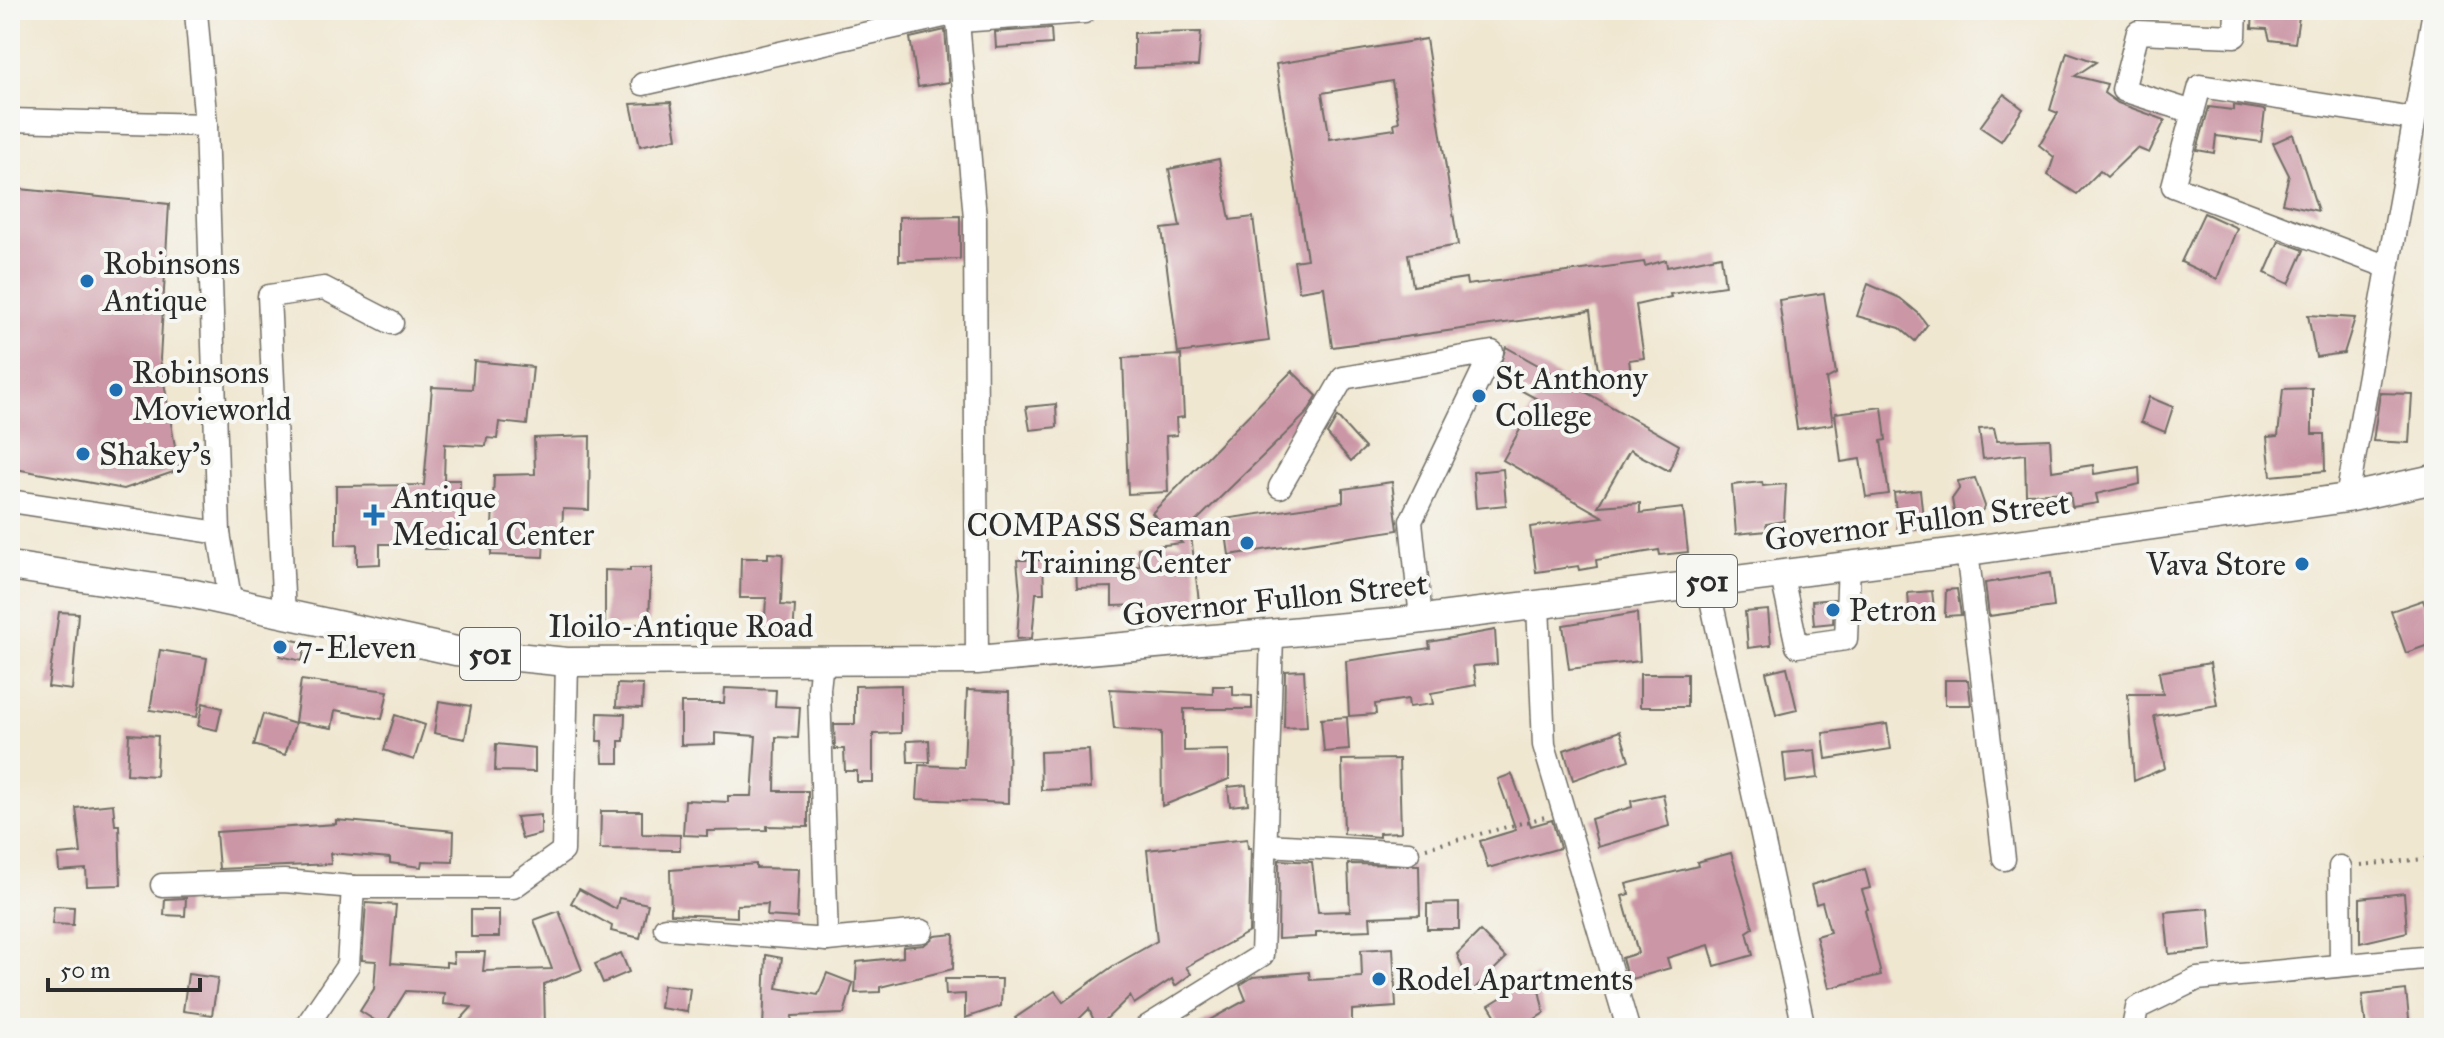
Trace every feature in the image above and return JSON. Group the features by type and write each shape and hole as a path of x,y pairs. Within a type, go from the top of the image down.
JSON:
{"main road":[{"name":"Governor Fullon Street","path":"977,660 1272,636 1538,605 1707,581 1967,551 2347,498 2434,479"},
{"name":"Iloilo-Antique Road","path":"10,566 194,594 456,651 567,662 977,660"}],"street":[{"path":"2193,112 2123,90 2138,32 2235,36 2236,10"},
{"path":"2347,498 2434,11"},
{"path":"196,12 206,125 219,533 231,604"},
{"path":"643,84 958,14 1084,12"},
{"path":"958,14 975,218 977,660"},
{"path":"2388,267 2173,186 2200,86 2414,119"},
{"path":"10,120 206,125"},
{"path":"284,616 269,296 324,288 392,323"},
{"path":"1280,487 1343,378 1492,352 1411,521 1421,619"},
{"path":"10,501 219,533"},
{"path":"1967,551 2004,859"},
{"path":"1781,572 1797,646 1846,639 1849,564"},
{"path":"1707,581 1804,1028"},
{"path":"1538,605 1544,745 1628,1028"},
{"path":"1145,1028 1262,955 1272,636"},
{"path":"822,661 819,689 827,940"},
{"path":"162,885 284,881 353,887 513,887 563,851 567,662"},
{"path":"1267,845 1408,853"},
{"path":"2340,867 2341,963"},
{"path":"305,1028 348,965 353,887"},
{"path":"665,928 827,940 922,931"},
{"path":"2133,1028 2137,1008 2197,979 2341,963 2434,957"}],"path":[{"path":"1408,853 1563,812"},
{"path":"2340,867 2434,858"}],"building":[{"path":"2253,10 2300,10 2295,43 2270,40 2267,29 2252,28"},
{"path":"1051,28 1052,44 996,48 995,32"},
{"path":"945,30 949,82 918,87 910,38"},
{"path":"1201,32 1198,66 1134,68 1134,33"},
{"path":"1426,39 1458,245 1408,254 1413,286 1466,278 1467,285 1644,262 1645,266 1666,260 1667,267 1721,256 1725,286 1670,294 1671,297 1636,305 1644,358 1629,360 1631,373 1599,378 1590,311 1332,347 1324,287 1299,291 1294,261 1307,259 1276,64","holes":["1392,81 1399,122 1394,123 1395,129 1330,139 1322,93"]},
{"path":"2067,52 2096,62 2075,76 2107,84 2104,93 2118,103 2165,120 2149,153 2137,148 2107,177 2100,171 2077,194 2048,175 2054,157 2039,145 2058,113 2050,110"},
{"path":"2004,94 2023,109 2001,141 1980,127"},
{"path":"671,102 677,138 640,146 631,104"},
{"path":"2233,105 2265,110 2261,142 2216,136 2214,153 2197,150 2209,107 2233,110"},
{"path":"2293,134 2318,211 2282,203 2289,175 2273,143"},
{"path":"1219,159 1230,220 1253,217 1269,341 1178,353 1162,229 1180,227 1169,169"},
{"name":"Robinsons Antique","path":"10,188 169,204 160,359 179,470 124,489 10,468"},
{"path":"2204,213 2237,228 2217,279 2181,262"},
{"path":"960,216 960,259 899,261 899,217"},
{"path":"2279,241 2304,250 2289,284 2265,273"},
{"path":"1868,284 1900,298 1918,313 1927,325 1915,341 1900,328 1857,316"},
{"path":"1824,293 1836,374 1826,379 1833,424 1797,429 1779,300"},
{"path":"2308,315 2355,318 2344,353 2316,357"},
{"path":"1506,347 1679,445 1669,471 1630,450 1598,506 1640,503 1640,513 1683,508 1688,552 1660,555 1659,550 1596,560 1597,567 1579,570 1578,566 1536,572 1530,527 1603,517 1503,460 1537,399 1496,377"},
{"path":"1181,355 1184,417 1176,418 1177,435 1166,436 1168,492 1128,494 1123,358"},
{"path":"474,361 533,367 527,425 499,422 497,439 487,438 486,446 445,444 444,480 460,480 459,527 446,526 446,549 424,549 424,544 380,544 380,564 357,565 357,544 336,545 336,486 424,485 432,387 472,389"},
{"path":"1292,371 1317,396 1307,413 1190,527 1200,610 1145,616 1144,605 1112,606 1112,587 1077,588 1076,568 1140,566 1138,548 1182,543 1152,513"},
{"path":"2312,388 2312,434 2324,434 2325,471 2271,476 2267,437 2278,436 2283,389"},
{"path":"2380,393 2412,394 2409,443 2373,441"},
{"path":"2149,397 2173,407 2165,432 2141,422"},
{"path":"1056,404 1057,427 1030,430 1026,407"},
{"path":"1882,407 1886,440 1881,441 1889,494 1866,497 1860,459 1841,462 1835,413"},
{"path":"1337,417 1365,448 1351,461 1327,434"},
{"path":"1994,428 1997,441 2050,439 2052,471 2093,465 2094,474 2139,467 2140,484 2096,494 2098,503 2072,507 2070,492 2026,494 2025,454 1983,459 1979,429"},
{"path":"590,436 589,510 563,509 562,539 544,538 543,557 491,555 494,475 535,474 534,438"},
{"path":"1503,469 1506,505 1476,508 1473,472"},
{"path":"1975,478 1985,506 1978,517 1965,519 1954,512 1952,499 1959,489 1958,481"},
{"path":"1392,482 1398,530 1229,555 1224,519 1343,502 1343,489"},
{"path":"1762,482 1763,486 1786,484 1784,521 1766,524 1767,531 1736,534 1732,485"},
{"path":"1920,490 1924,528 1898,530 1894,493"},
{"path":"768,553 783,554 781,605 795,606 793,636 764,635 766,598 740,598 741,558 768,558"},
{"path":"1017,560 1043,560 1044,593 1036,593 1032,638 1017,639 1020,593"},
{"path":"630,568 651,568 649,623 605,627 605,570 630,571"},
{"path":"2050,573 2054,607 1989,616 1985,583"},
{"path":"1957,589 1961,615 1945,616 1946,590"},
{"path":"1932,591 1935,617 1910,619 1908,593"},
{"path":"1834,599 1833,623 1814,625 1812,601"},
{"path":"2423,600 2434,631 2434,643 2406,653 2391,611"},
{"path":"1768,610 1771,645 1748,648 1745,612"},
{"path":"59,612 78,613 72,690 48,687"},
{"path":"1637,613 1640,661 1569,669 1563,625"},
{"path":"1495,630 1497,664 1473,666 1476,685 1431,693 1433,704 1409,707 1408,699 1375,704 1376,714 1349,716 1346,661 1430,648 1429,642"},
{"path":"284,638 306,643 302,661 280,656"},
{"path":"160,650 207,658 197,717 150,710"},
{"path":"2210,663 2217,705 2154,716 2165,768 2134,781 2128,694 2163,694 2159,672"},
{"path":"1787,667 1797,710 1776,715 1766,672"},
{"path":"1304,670 1307,727 1284,728 1285,671"},
{"path":"1640,674 1687,674 1687,707 1640,707"},
{"path":"301,680 388,691 382,719 335,710 332,728 295,722"},
{"path":"1945,680 1968,680 1971,705 1945,705"},
{"path":"617,684 643,685 642,708 616,707"},
{"path":"901,685 901,733 873,734 873,782 857,782 857,771 845,771 844,749 835,749 834,724 855,724 855,686"},
{"path":"1213,686 1233,686 1233,695 1252,696 1252,709 1184,709 1184,751 1229,750 1229,779 1162,806 1161,732 1114,729 1110,689 1213,694"},
{"path":"725,688 776,690 775,706 800,707 798,738 776,737 775,791 808,791 808,827 767,826 767,830 707,831 707,836 683,835 685,800 728,802 728,796 752,796 756,736 715,733 715,744 681,745 681,703 724,703"},
{"path":"967,690 1009,692 1008,803 917,799 919,765 964,767"},
{"path":"439,701 471,706 465,739 434,733"},
{"path":"203,703 222,708 217,730 198,726"},
{"path":"598,713 625,714 624,741 619,741 619,763 603,763 602,741 597,741"},
{"path":"263,714 295,724 285,755 254,745"},
{"path":"395,715 425,725 414,760 384,750"},
{"path":"1347,717 1349,750 1324,752 1321,719"},
{"path":"1887,724 1891,749 1826,759 1823,733"},
{"path":"1620,731 1629,760 1573,780 1564,750"},
{"path":"129,734 158,736 156,776 127,774"},
{"path":"929,740 930,762 908,762 907,741"},
{"path":"496,744 535,748 535,772 495,771"},
{"path":"1089,750 1091,788 1041,790 1040,752"},
{"path":"1815,750 1818,778 1786,782 1783,753"},
{"path":"1399,759 1401,832 1379,833 1379,837 1344,834 1342,760"},
{"path":"1512,774 1531,826 1552,820 1560,848 1488,868 1480,841 1516,830 1498,779"},
{"path":"1246,785 1248,804 1230,806 1228,787"},
{"path":"1663,794 1669,826 1598,847 1591,819 1632,807 1631,801"},
{"path":"113,804 115,825 119,825 121,885 87,886 86,869 59,871 58,855 81,853 76,808"},
{"path":"601,811 642,811 642,834 680,835 680,850 600,849"},
{"path":"541,815 541,834 522,839 516,817"},
{"path":"336,820 454,831 453,862 422,861 421,867 390,863 390,858 330,853 331,864 219,869 216,832 336,824"},
{"path":"1247,839 1248,848 1251,848 1249,932 1186,967 1191,974 1175,986 1172,979 1134,1004 1130,996 1097,1028 1089,1009 1070,1028 1024,1028 1015,1018 1055,991 1063,1002 1113,966 1157,941 1147,850"},
{"path":"1731,853 1753,928 1747,932 1753,955 1715,966 1709,945 1667,958 1670,968 1628,980 1622,958 1638,953 1622,896 1629,894 1626,884 1698,866 1697,862"},
{"path":"1279,860 1312,862 1318,912 1350,911 1348,864 1419,865 1420,915 1370,917 1371,930 1316,932 1316,937 1278,939"},
{"path":"756,864 756,868 799,869 797,918 767,916 768,904 737,905 737,917 671,914 670,870"},
{"path":"1865,869 1870,888 1862,890 1868,909 1865,910 1881,975 1829,988 1816,936 1830,932 1822,902 1816,904 1811,885"},
{"path":"579,889 616,909 619,898 648,904 640,938 611,931 612,926 571,903"},
{"path":"2404,893 2407,932 2360,943 2360,898"},
{"path":"186,898 185,916 164,915 165,899"},
{"path":"366,903 396,905 391,963 446,967 446,962 454,963 453,952 485,952 483,971 552,969 534,920 559,911 582,970 544,984 545,1028 453,1028 472,1007 443,1004 444,993 406,991 384,1026 360,1011 374,989 376,961 362,960"},
{"path":"1459,903 1459,929 1427,929 1427,904"},
{"path":"54,906 74,907 73,925 52,924"},
{"path":"2209,908 2212,950 2169,954 2165,912"},
{"path":"471,910 499,910 499,937 471,937"},
{"path":"1480,931 1506,958 1472,991 1457,954"},
{"path":"954,934 953,969 880,987 880,992 855,993 857,962 903,957 903,947 924,945 935,936"},
{"path":"1393,948 1396,1007 1352,1010 1352,1023 1314,1023 1314,1028 1195,1028 1246,1000 1240,985 1253,977 1309,972 1310,980 1362,977 1361,950"},
{"path":"621,953 629,972 603,983 595,964"},
{"path":"766,955 782,958 777,988 818,995 827,973 853,983 844,1014 792,1016 790,1028 763,1028"},
{"path":"188,974 218,978 212,1015 183,1011"},
{"path":"1536,976 1544,1013 1521,1028 1503,1028 1489,1005"},
{"path":"945,979 1002,979 1001,1006 965,1018 965,994 946,995"},
{"path":"663,985 690,988 687,1012 660,1008"},
{"path":"2406,990 2410,1028 2366,1028 2362,995"}],"place":[{"name":"Robinsons Antique","path":"87,281"},
{"name":"Robinsons Movieworld","path":"116,390"},
{"name":"St Anthony College","path":"1479,396"},
{"name":"Shakey's","path":"83,454"},
{"name":"Antique Medical Center","path":"374,515"},
{"name":"COMPASS Seaman Training Center","path":"1247,543"},
{"name":"Vava Store","path":"2302,564"},
{"name":"Petron","path":"1833,610"},
{"name":"7-Eleven","path":"280,647"},
{"name":"Rodel Apartments","path":"1379,979"}]}
